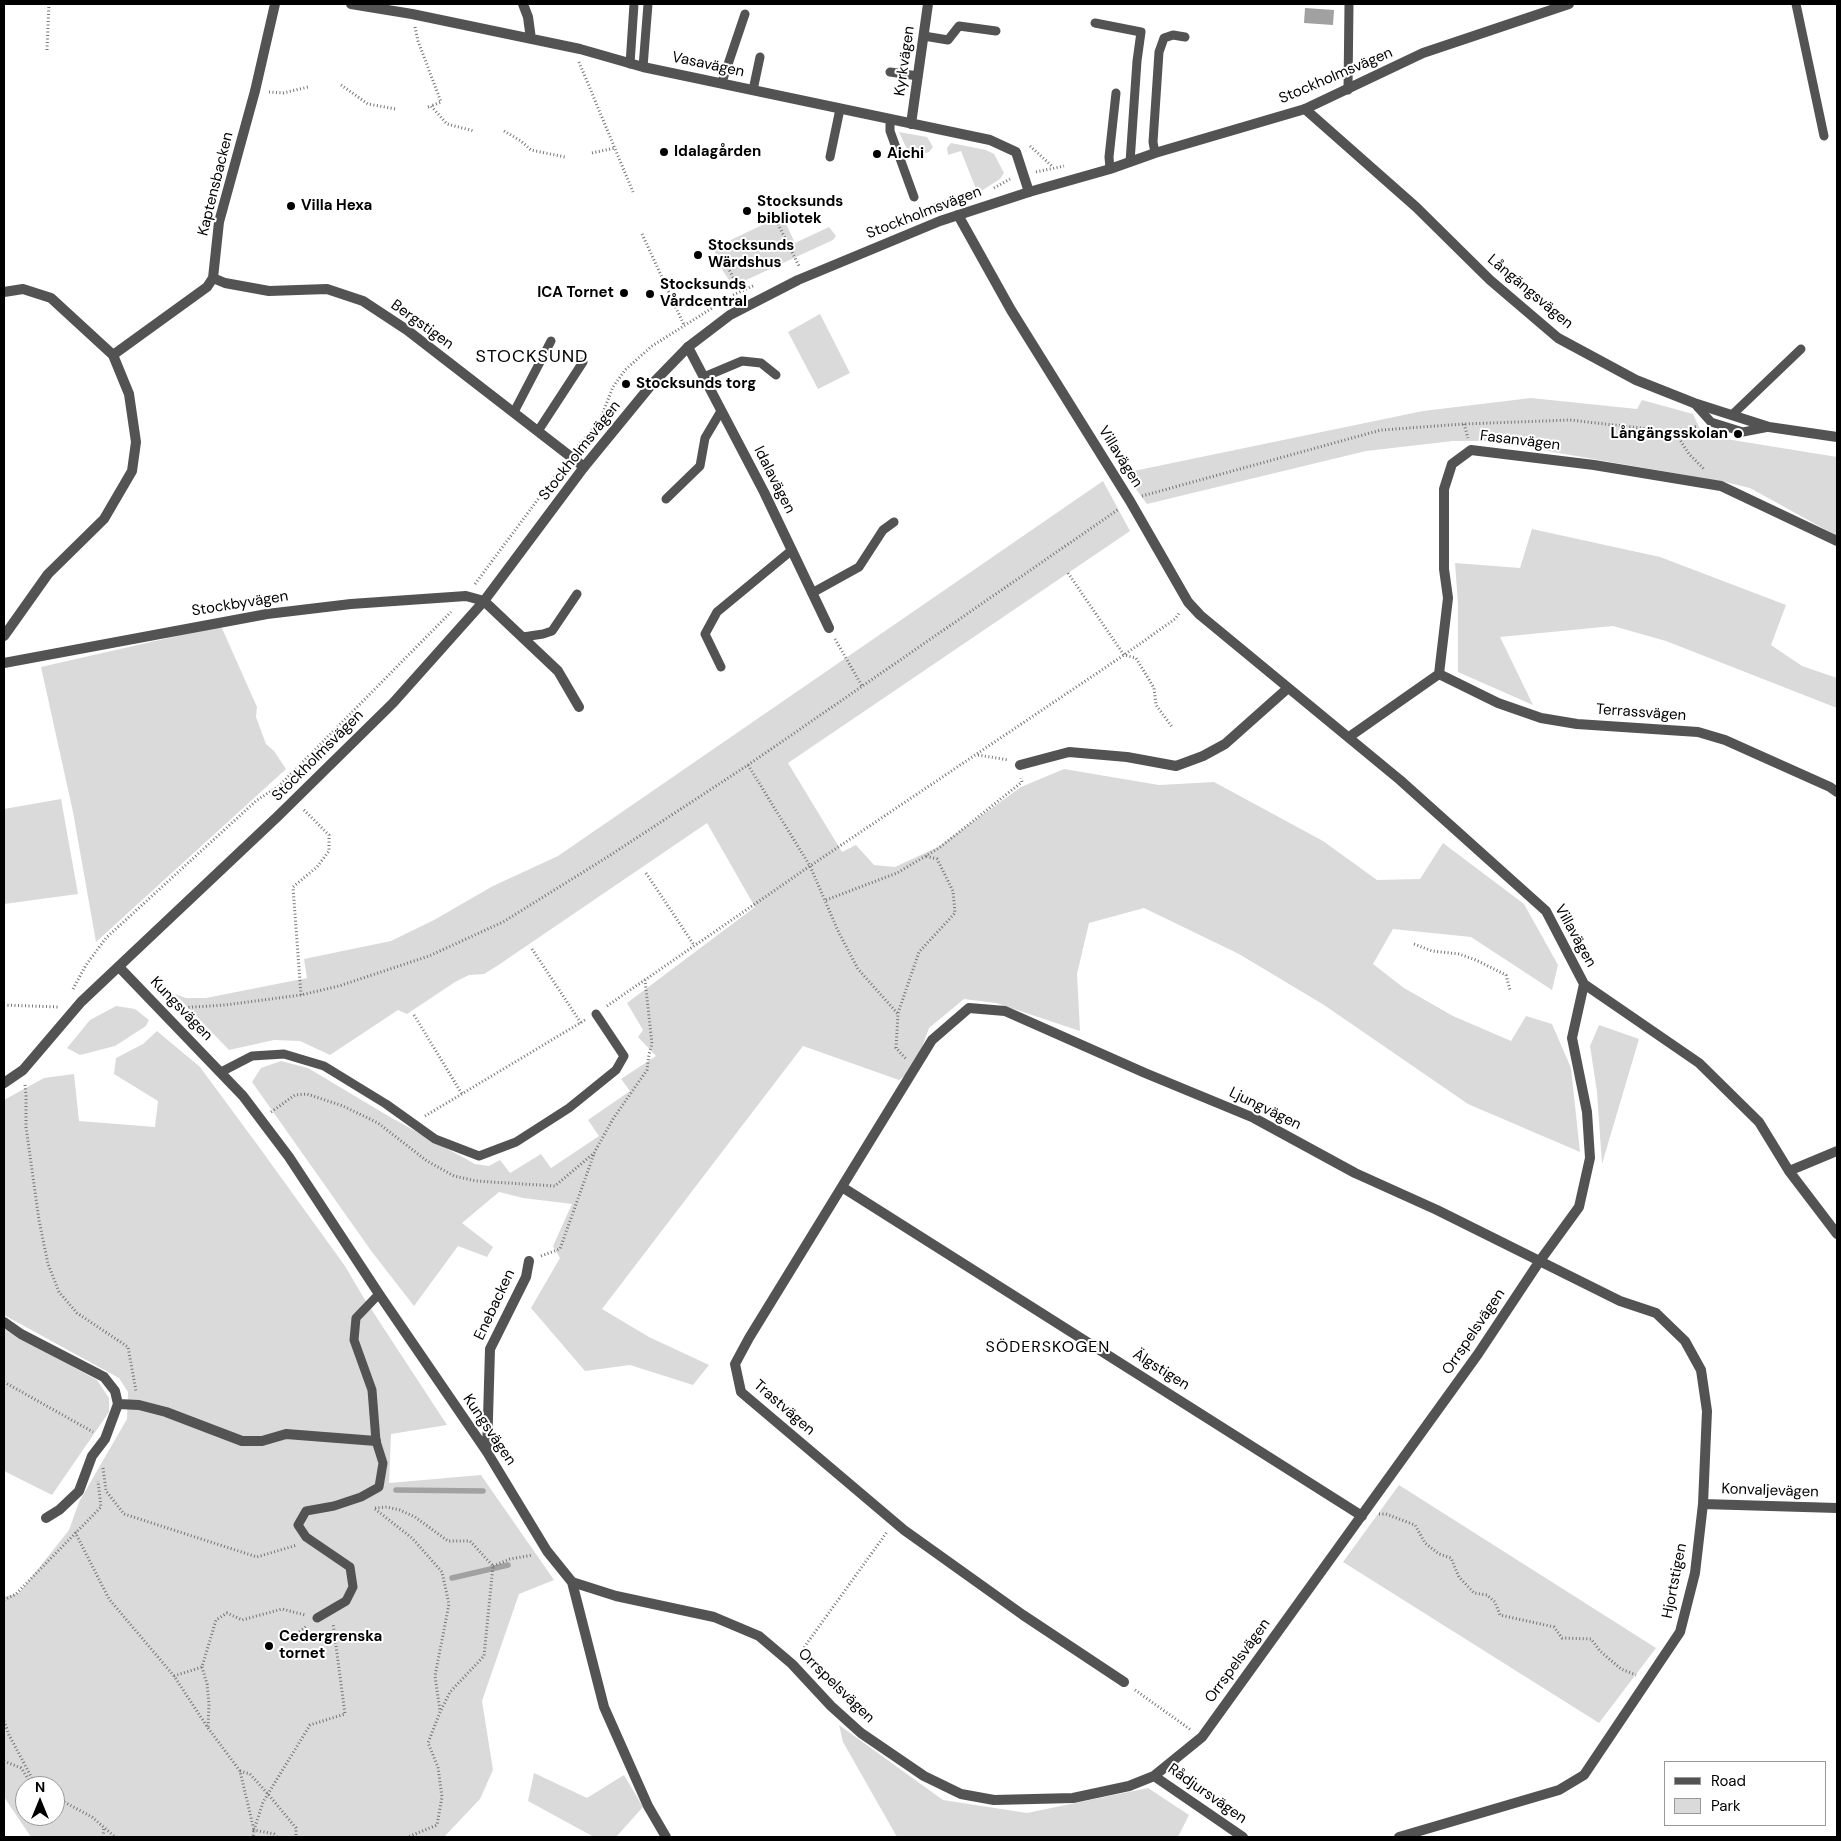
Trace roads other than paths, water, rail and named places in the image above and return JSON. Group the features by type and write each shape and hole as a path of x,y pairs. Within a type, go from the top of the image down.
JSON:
{"street":[{"name":"Kaptensbacken","path":"213,278 219,222 255,91 275,4"},
{"name":"Vasavägen","path":"351,4 412,14 580,49 630,64 990,140 1016,152 1029,192"},
{"path":"523,4 528,17 531,39"},
{"name":"Kyrkvägen","path":"911,124 928,4"},
{"name":"Stockholmsvägen","path":"4,1083 23,1070 70,1014 277,817 393,703 484,601 584,467 652,384 688,347 730,315 798,280 927,226 1029,192 1110,169 1155,153 1305,108 1348,90 1423,53 1569,4"},
{"name":"Långängsvägen","path":"1305,108 1416,208 1490,280 1558,338 1636,380 1694,403 1769,427 1837,438"},
{"name":"Villavägen","path":"958,215 1011,310 1130,501 1188,602 1200,615 1349,737 1546,911 1584,984 1699,1063 1759,1122 1789,1171 1837,1234"},
{"path":"113,355 207,287 213,278"},
{"name":"Bergstigen","path":"213,278 225,283 270,291 327,289 363,301 407,330 584,467"},
{"path":"4,292 23,289 51,298 113,355 129,394 136,442 132,471 104,519 48,574 4,636"},
{"name":"Idalavägen","path":"688,347 764,492 829,628"},
{"name":"Fasanvägen","path":"1439,674 1448,598 1444,569 1444,489 1452,464 1471,450 1594,465 1721,486 1837,541"},
{"name":"Stockbyvägen","path":"4,663 267,614 350,604 466,596 484,601"},
{"path":"484,601 558,671 579,707"},
{"path":"1349,737 1439,674"},
{"name":"Terrassvägen","path":"1439,674 1498,703 1541,718 1577,724 1698,732 1725,740 1830,787 1837,792"},
{"path":"1020,765 1069,752 1126,757 1176,766 1203,756 1226,744 1288,688"},
{"name":"Kungsvägen","path":"119,967 243,1096 289,1157 379,1294 487,1452 547,1551 572,1582 604,1707 648,1806 666,1837"},
{"name":"Orrspelsvägen","path":"572,1582 616,1596 714,1616 759,1636 792,1664 831,1706 861,1733 924,1776 961,1794 994,1800 1073,1798 1130,1786 1154,1776 1202,1737 1478,1354 1539,1262 1579,1207 1590,1158 1587,1112 1572,1038 1584,984"},
{"name":"Ljungvägen","path":"969,1008 1005,1011 1145,1073 1254,1118 1355,1173 1438,1210 1539,1262"},
{"name":"Trastvägen","path":"969,1008 932,1040 749,1338 735,1364 741,1392 894,1522 1023,1615 1124,1682"},
{"path":"1789,1171 1837,1150"},
{"name":"Älgstigen","path":"842,1186 1362,1516"},
{"name":"Enebacken","path":"487,1452 490,1349 526,1277 530,1261"},
{"name":"Hjortstigen","path":"1399,1837 1558,1790 1584,1774 1680,1632 1695,1573 1703,1504 1707,1411 1701,1370 1685,1341 1656,1314 1620,1301 1539,1262"},
{"path":"4,1322 21,1334 104,1377 115,1391 118,1404 102,1442 92,1456 79,1491 59,1510 46,1518"},
{"path":"118,1404 139,1405 166,1412 242,1441 262,1441 286,1434 376,1441"},
{"name":"Konvaljevägen","path":"1703,1504 1837,1508"},
{"name":"Rådjursvägen","path":"1154,1776 1243,1837"}],"lane":[{"path":"630,64 634,4"},
{"path":"644,67 648,4"},
{"path":"1348,90 1349,4"},
{"path":"1796,4 1824,136"},
{"path":"722,82 745,14"},
{"path":"1095,23 1141,32 1137,60 1130,162"},
{"path":"924,36 948,40 959,26 996,31"},
{"path":"1155,153 1153,142 1159,52 1164,38 1173,35 1185,37"},
{"path":"753,90 760,57"},
{"path":"890,72 918,76"},
{"path":"1110,169 1110,149 1116,92"},
{"path":"830,157 840,109"},
{"path":"890,120 890,131 914,197"},
{"path":"512,411 551,341"},
{"path":"1732,415 1800,349"},
{"path":"704,378 742,361 761,363 776,375"},
{"path":"538,431 583,362"},
{"path":"1694,403 1710,422 1743,432 1769,427"},
{"path":"666,499 700,466 705,438 721,411"},
{"path":"812,593 859,567 883,530 894,522"},
{"path":"721,667 705,634 717,612 792,550"},
{"path":"523,637 552,631 577,594"},
{"path":"221,1072 252,1056 284,1054 324,1066 414,1123 435,1139 479,1156 516,1142 569,1108 616,1070 624,1056 596,1014"},
{"path":"317,1618 346,1600 353,1587 350,1567 310,1541 298,1525 306,1511 334,1506 361,1497 379,1487 383,1462 376,1441 372,1390 354,1340 356,1318 379,1294"}],"waterway":[{"path":"396,1490 483,1491"},
{"path":"452,1578 508,1565"}],"place":[{"name":"Idalagården","path":"664,152"},
{"name":"Aichi","path":"877,154"},
{"name":"Villa Hexa","path":"291,206"},
{"name":"Stocksunds bibliotek","path":"747,211"},
{"name":"Stocksunds Wärdshus","path":"698,255"},
{"name":"ICA Tornet","path":"624,293"},
{"name":"Stocksunds Vårdcentral","path":"650,294"},
{"name":"Stocksunds torg","path":"626,384"},
{"name":"Långängsskolan","path":"1738,434"},
{"name":"Cedergrenska tornet","path":"269,1646"}],"district":[{"name":"STOCKSUND","path":"532,357"},
{"name":"SÖDERSKOGEN","path":"1048,1348"}]}
